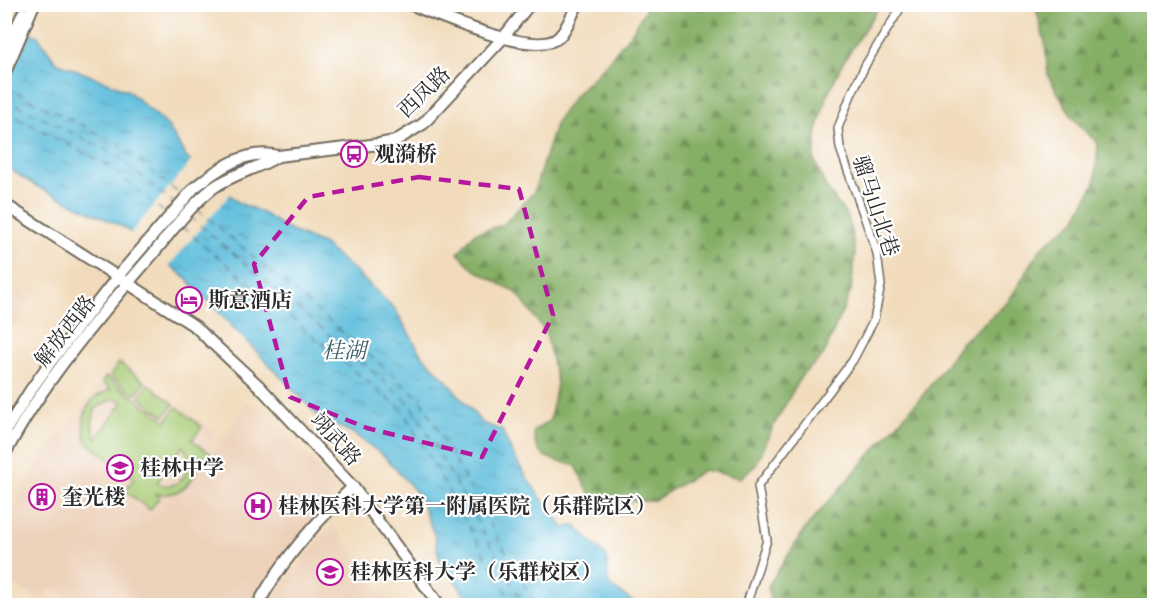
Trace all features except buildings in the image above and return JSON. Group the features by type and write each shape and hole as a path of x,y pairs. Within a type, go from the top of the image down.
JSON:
{"main road":[{"path":"4,75 23,23 27,4"},
{"path":"4,55 34,4"},
{"path":"410,4 502,39 536,42 550,42 560,37 578,4"},
{"name":"西凤路","path":"134,256 194,188 221,168 240,159 266,153 278,156 379,144 395,141 411,133 443,104 502,39 530,4"},
{"name":"西凤路","path":"144,264 202,197 228,178 244,170 268,163 278,156"},
{"name":"翊武路","path":"4,204 120,282"},
{"name":"翊武路","path":"4,211 196,327 259,386 353,487 440,606"},
{"name":"解放西路","path":"4,456 43,390 120,282 134,256"},
{"name":"解放西路","path":"4,433 49,364 120,282 144,264"},
{"path":"257,606 270,582 299,542 353,487"}],"street":[{"name":"骝马山北巷","path":"746,606 767,540 758,486 853,360 874,320 881,285 877,253 840,148 838,128 866,64 903,4"}],"highlighted area":[{"path":"419,177 519,189 553,315 482,457 367,428 290,397 254,264 308,197"}],"shaded area":[{"path":"5,240 26,253 8,284 31,297 5,342"},
{"name":"桂林中学","path":"119,359 216,433 207,446 214,451 248,400 338,487 286,551 248,605 143,605 120,591 111,605 79,605 50,587 41,601 5,579 4,535 23,485"},
{"name":"桂林医科大学（乐群校区）","path":"333,524 389,605 270,605 310,550"}],"green space":[{"path":"648,5 880,5 842,64 827,96 817,130 814,160 826,187 849,219 855,253 851,291 823,356 802,375 773,427 756,465 740,478 704,470 653,501 613,501 591,497 576,466 546,457 537,448 534,431 550,420 557,383 546,333 517,293 473,269 458,253 475,233 503,225 534,192 556,122 576,94 603,67 632,32"},
{"path":"1038,5 1154,5 1154,605 771,605 768,586 807,526 923,395 962,342 1008,302 1041,248 1075,220 1095,182 1098,144 1073,118 1048,76 1045,43 1036,8"},
{"path":"119,363 145,382 135,395 110,376"},
{"path":"106,377 166,421 177,407 202,427 192,440 212,455 208,461 198,455 191,480 180,490 164,494 155,493 160,497 150,510 125,491 134,478 87,442 83,425 86,410 95,398 111,390 102,382","holes":["115,399 123,402 96,439 92,425 95,409","183,446 188,461 184,476 173,485 157,483"]},
{"path":"148,384 174,404 164,416 139,397"}],"water":[{"name":"桂湖","path":"4,20 38,36 56,62 127,90 168,126 186,157 239,203 263,213 289,230 324,245 357,273 395,309 421,354 482,423 502,430 521,469 564,528 574,525 607,557 608,584 638,605 472,605 439,559 435,537 418,494 384,456 351,432 321,419 187,279 125,228 36,186 5,166"}],"pier":[{"path":"193,159 231,193 168,267 129,235"}],"ferry route":[{"path":"4,86 119,144 182,196"},
{"path":"4,98 114,154 174,203"},
{"path":"4,111 107,165 165,213"},
{"path":"197,209 420,398 536,606"},
{"path":"189,216 411,404 525,606"},
{"path":"182,227 403,411 514,606"}],"place":[{"name":"观漪桥","path":"354,154"},
{"name":"斯意酒店","path":"189,300"},
{"name":"桂林中学","path":"120,468"},
{"name":"奎光楼","path":"42,497"},
{"name":"桂林医科大学第一附属医院（乐群院区）","path":"258,506"},
{"name":"桂林医科大学（乐群校区）","path":"330,572"}]}
